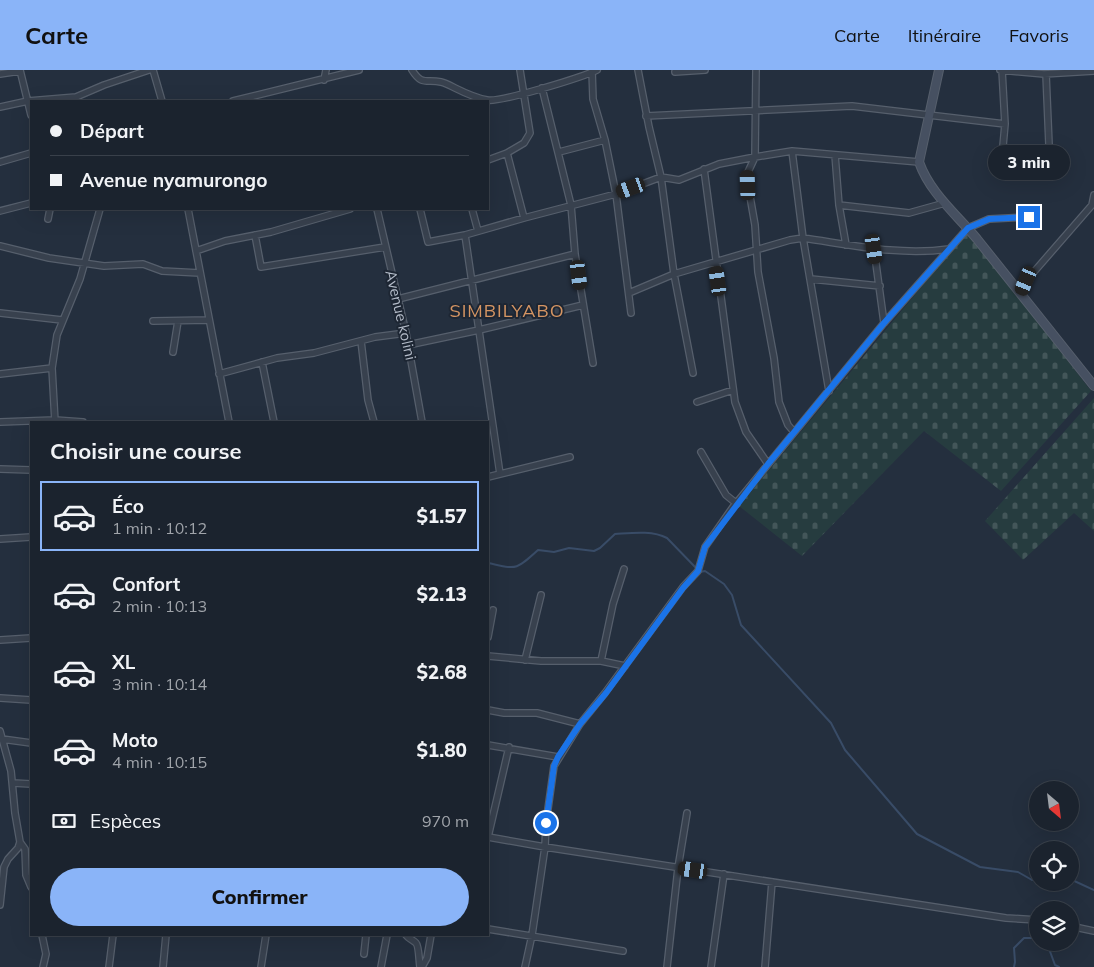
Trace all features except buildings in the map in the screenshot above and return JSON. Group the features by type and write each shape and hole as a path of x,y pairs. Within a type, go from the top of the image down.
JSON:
{"street":[{"path":"0,74 20,70 30,110"},
{"path":"40,100 76,97 104,85 151,70 162,100"},
{"path":"324,80 326,70"},
{"path":"238,100 359,70"},
{"path":"412,70 416,77 425,82 441,82 486,100 500,100 594,71 593,99 605,140 616,194 632,313"},
{"path":"489,160 507,153 524,143 530,132 520,70"},
{"path":"638,70 646,116 661,177 674,274 693,373"},
{"path":"675,72 705,70"},
{"path":"756,70 755,157 748,172 755,225 758,272 774,358 779,402 788,425 794,432"},
{"path":"939,70 919,162 925,177 1021,293 1094,386"},
{"path":"1002,156 1005,124 1001,70 1044,73 1094,70"},
{"path":"1044,73 1050,168"},
{"path":"542,88 571,205 575,254 592,363"},
{"path":"0,107 28,101"},
{"path":"646,116 852,106 1005,124"},
{"path":"559,152 605,140"},
{"path":"420,210 428,242 465,235 616,194 661,177 680,180 719,164 755,157 792,151 919,162"},
{"path":"792,151 803,238 829,391"},
{"path":"0,162 30,153"},
{"path":"507,153 524,218"},
{"path":"835,155 839,205 846,244"},
{"path":"704,169 735,402 746,432 768,464"},
{"path":"1021,293 1026,281 1092,206 1094,195"},
{"path":"0,211 30,203"},
{"path":"839,205 909,213 945,203"},
{"path":"48,219 50,210"},
{"path":"55,421 52,368 57,334 84,263 100,210"},
{"path":"188,210 229,421"},
{"path":"196,251 226,241 346,210"},
{"name":"Avenue kolini","path":"377,210 406,333 422,421"},
{"path":"472,210 478,231"},
{"path":"525,967 532,935 545,847 546,823 554,766 580,724 698,571 705,547 768,464 884,323 968,228 989,219 1029,217"},
{"path":"255,235 261,266 385,247"},
{"path":"465,235 500,474"},
{"path":"629,293 674,274 790,240 803,238 894,252 931,252 950,249"},
{"path":"0,246 49,258 104,266 143,264 162,271 200,272"},
{"path":"874,249 884,323"},
{"path":"398,299 575,254"},
{"path":"811,279 880,286"},
{"path":"408,345 583,305"},
{"path":"0,313 62,320"},
{"path":"153,321 209,320"},
{"path":"173,352 178,321"},
{"path":"219,374 277,358 314,353 375,337 406,333"},
{"path":"361,341 368,400 374,421"},
{"path":"262,362 274,421"},
{"path":"0,374 52,368"},
{"path":"696,402 733,390"},
{"path":"0,422 30,421"},
{"path":"701,452 726,495 737,504"},
{"path":"489,477 570,457"},
{"path":"0,469 30,470"},
{"path":"0,539 30,537"},
{"path":"601,660 613,604 624,569"},
{"path":"525,660 541,594"},
{"path":"489,632 493,610"},
{"path":"0,640 30,638"},
{"path":"489,656 541,661 601,660 625,666"},
{"path":"0,698 30,700"},
{"path":"489,710 504,713 537,713 580,724"},
{"path":"0,731 13,783 15,813 20,842 25,849 26,875 30,885"},
{"path":"2,739 30,743"},
{"path":"489,745 509,747 558,757"},
{"path":"489,833 509,747"},
{"path":"13,783 30,784"},
{"path":"667,967 678,868 687,813"},
{"path":"489,837 1006,918 1029,919"},
{"path":"0,905 4,867 8,859 18,848 20,842"},
{"path":"711,967 724,874"},
{"path":"765,967 772,882"},
{"path":"1079,928 1094,930"},
{"path":"489,929 623,951"},
{"path":"42,936 46,954 43,967"},
{"path":"109,967 113,936"},
{"path":"163,967 166,936"},
{"path":"261,967 266,936"},
{"path":"364,954 366,936"},
{"path":"381,967 387,936"},
{"path":"407,936 416,943 421,967"},
{"path":"421,967 427,958 431,936"}],"green space":[{"path":"968,231 1091,391 1001,491 924,431 802,556 739,506"},
{"path":"1094,398 1094,531 1074,513 1023,560 985,521"}],"waterway":[{"path":"489,563 515,567 525,562 538,550 554,552 569,548 594,551 615,534 641,533 661,535 667,538 697,569"},
{"path":"700,572 705,571 724,584 732,595 741,625 831,723 845,750 917,834 980,867 1018,872 1029,878"},
{"path":"1079,883 1094,890"},
{"path":"1014,967 1014,948 1024,938 1029,938"},
{"path":"1050,951 1055,965 1059,967"}],"district":[{"name":"SIMBILYABO","path":"507,310"}],"route":[{"path":"546,823 554,766 558,757 580,724 606,693 683,588 698,571 705,547 768,464 884,323 968,228 989,219 1029,217"}]}
